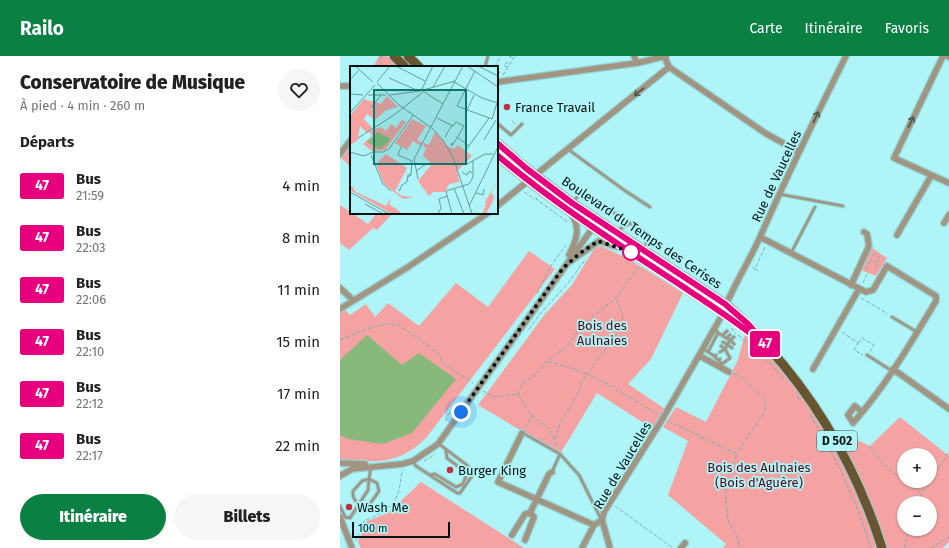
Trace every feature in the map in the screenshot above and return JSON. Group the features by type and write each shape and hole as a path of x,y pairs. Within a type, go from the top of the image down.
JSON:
{"main road":[{"path":"394,56 404,66"},
{"path":"408,56 418,66"},
{"name":"Boulevard du Temps des Cerises","path":"498,144 532,179 570,213 632,253 724,308"},
{"name":"Boulevard du Temps des Cerises","path":"498,156 532,179 598,219 645,251 724,308 768,347 799,384 823,417 840,447 866,501 882,548"}],"street":[{"path":"634,56 637,63"},
{"path":"500,80 637,63 665,56 668,67 765,133 799,152"},
{"name":"Rue de Vaucelles","path":"610,548 602,520 610,503 700,356 706,351 724,308 760,237 778,194 846,56"},
{"path":"943,56 894,158 949,183"},
{"path":"498,205 569,150 668,67"},
{"path":"340,154 350,141"},
{"path":"897,235 931,176"},
{"path":"563,268 578,233 576,224 570,213"},
{"path":"340,309 408,267 487,214"},
{"path":"944,223 949,215"},
{"path":"340,476 352,469 414,463 440,446 598,219"},
{"path":"851,284 869,246 867,234 864,232"},
{"path":"760,237 866,292 873,290 887,266 936,296 936,301 893,370 862,412"},
{"path":"563,268 580,253 598,241 632,253"},
{"path":"340,288 353,300"},
{"path":"812,369 859,289"},
{"path":"700,356 729,372"},
{"path":"893,370 949,409"},
{"path":"522,433 498,482 537,501 594,525"},
{"path":"340,462 377,466"},
{"path":"512,535 525,514 530,513 549,474 552,472"},
{"path":"525,540 534,518 530,513"},
{"path":"340,517 353,546"},
{"path":"582,548 594,525 602,520"},
{"path":"681,548 685,542"}],"lane":[{"path":"485,66 488,56"},
{"path":"498,123 511,135 522,124"},
{"path":"569,150 650,207"},
{"path":"572,203 581,192 602,206"},
{"path":"778,194 843,206"},
{"path":"790,253 815,208"},
{"path":"612,211 647,234 648,246 645,251"},
{"path":"616,231 630,223"},
{"path":"892,317 917,332"},
{"path":"721,346 725,349 730,358 722,364 715,355 706,351 715,338 716,330 734,344"},
{"path":"723,335 727,331"},
{"path":"720,352 728,345 730,335"},
{"path":"729,339 734,337"},
{"path":"715,338 719,340"},
{"path":"713,342 717,344"},
{"path":"724,342 732,348"},
{"path":"724,356 727,353"},
{"path":"867,355 893,370"},
{"path":"522,433 560,454 579,475 602,520"},
{"path":"414,463 457,493 462,492 472,476 471,469 440,446"},
{"path":"430,475 435,474 456,487 463,484 467,473 447,458 446,451"},
{"path":"552,472 560,454"},
{"path":"340,506 347,519 352,515 368,490 371,466"},
{"path":"369,479 377,483 379,491 368,506 358,504 352,495 353,491 362,481 369,479"}],"path":[{"path":"381,56 382,66"},
{"path":"509,56 513,59"},
{"path":"498,92 501,88 500,80 515,56"},
{"path":"496,66 500,58"},
{"path":"508,68 504,66 507,62 510,64"},
{"path":"498,72 504,74"},
{"path":"520,188 536,199"},
{"path":"538,197 565,216 573,226"},
{"path":"537,294 550,267 570,241"},
{"path":"755,269 768,242"},
{"path":"866,270 872,255 875,254 879,259 875,263"},
{"path":"526,333 589,255"},
{"path":"871,260 875,263 878,270 883,273"},
{"path":"746,264 759,271"},
{"path":"518,394 524,383 568,345 576,333 592,317 616,298 641,265"},
{"path":"859,289 867,274"},
{"path":"856,295 892,317"},
{"path":"555,439 560,423 587,375 621,328 623,315 616,298"},
{"path":"340,340 394,323 439,354 442,363 474,384"},
{"path":"734,326 736,333 768,361 784,380"},
{"path":"836,328 858,343"},
{"path":"862,338 874,345 867,355 866,358 854,350 862,338"},
{"path":"547,362 568,366 607,384 657,414"},
{"path":"729,372 741,377 766,400 764,412 736,455 725,486 728,520 738,539 739,548"},
{"path":"484,391 494,397 518,394"},
{"path":"794,392 802,403"},
{"path":"518,394 532,416 550,429 560,454"},
{"path":"446,422 446,418 455,406 461,403"},
{"path":"809,414 825,439 851,490 871,548"},
{"path":"522,433 532,416"},
{"path":"670,422 736,455"},
{"path":"353,546 364,521 383,513 391,506 396,498 401,475 404,470 414,463 431,457 440,446"},
{"path":"870,446 881,462 899,479 922,494 949,452"},
{"path":"610,503 673,548"},
{"path":"904,548 907,536"},
{"path":"931,548 949,537"}],"green space":[{"path":"379,56 387,56 396,66 374,66"},
{"path":"350,144 350,166 340,157"},
{"path":"340,205 350,212 350,214 353,214 368,224 376,214 392,214 377,230 373,228 349,250 340,243"},
{"name":"Bois des Aulnaies","path":"601,246 627,258 683,293 651,359 628,384 665,409 653,429 597,393 560,454 478,405 545,314 572,285 594,249"},
{"path":"869,246 887,258 876,276 858,269"},
{"path":"529,251 555,269 426,438 416,447 396,458 376,461 340,459 340,313 345,310 350,315 366,304 375,317 388,303 419,326 456,283 488,307"},
{"name":"Bois des Aulnaies (Bois d'Aguère)","path":"745,334 776,360 824,425 870,446 900,417 949,456 949,542 942,548 723,548 726,544 668,495 688,441 663,427 676,407 706,422 738,360"},
{"path":"421,482 524,548 361,548 358,542 367,521 388,513"}],"shaded area":[{"path":"367,335 402,365 419,353 456,379 412,433 383,444 348,439 340,435 340,360"}],"bus line":[{"name":"47","path":"498,144 553,190 733,310 748,324 768,347 746,328 570,213 528,182 498,156"}],"place":[{"name":"France Travail","path":"507,107"},
{"name":"Burger King","path":"450,470"},
{"name":"Wash Me","path":"349,507"}],"route":[{"path":"461,412 563,268 580,253 598,241 605,242 632,253 631,252"}]}
